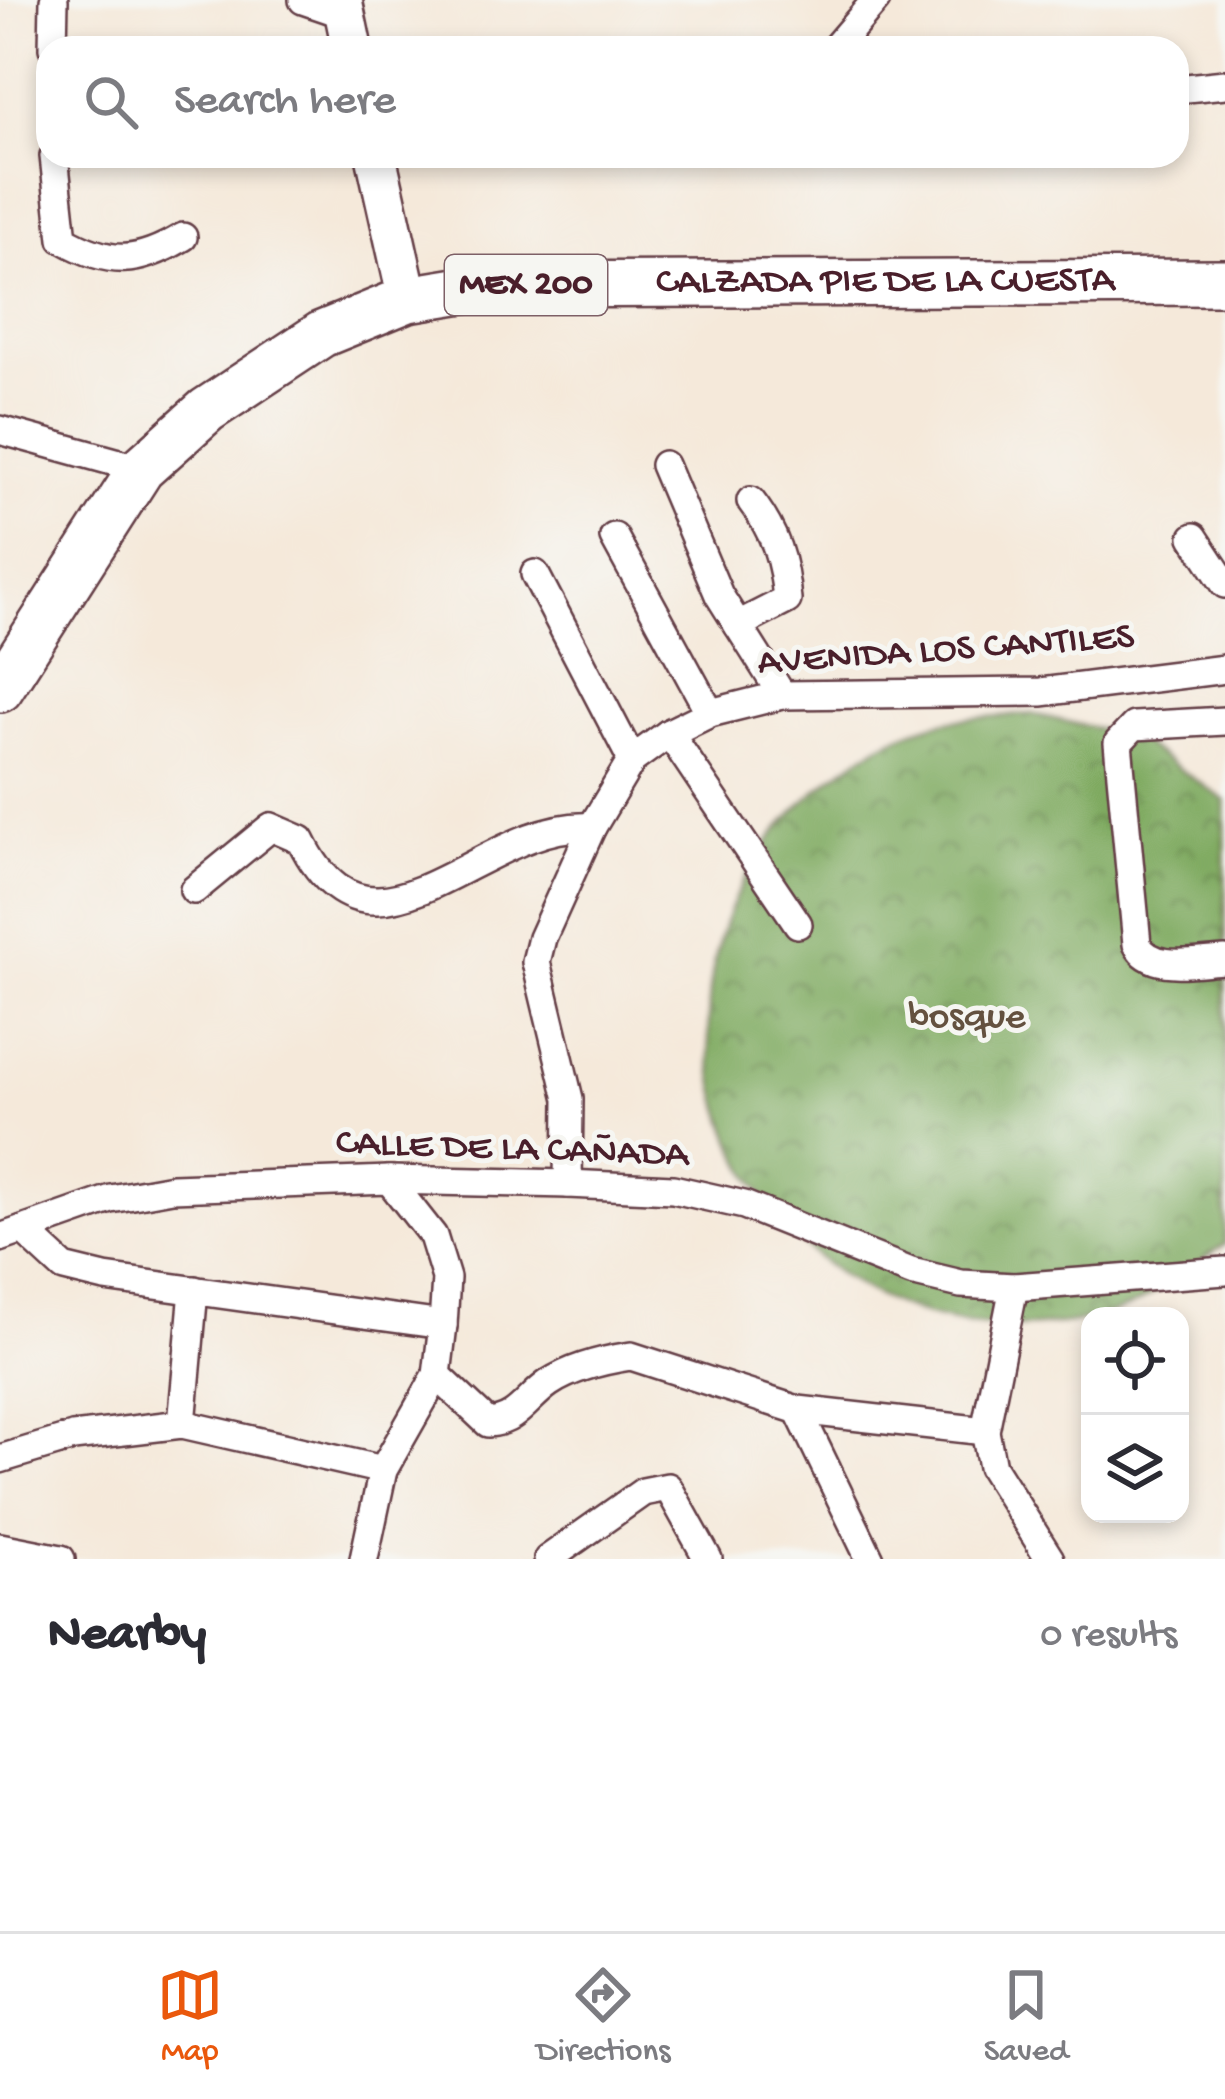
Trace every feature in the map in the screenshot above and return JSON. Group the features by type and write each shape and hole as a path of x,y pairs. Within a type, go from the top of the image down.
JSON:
{"main road":[{"path":"379,168 407,299"},
{"name":"CALZADA PIE DE LA CUESTA","path":"0,688 141,470 207,410 322,334 407,299 494,285 1225,282"}],"street":[{"path":"53,36 54,0"},
{"path":"303,0 346,21"},
{"path":"845,36 876,0"},
{"path":"1189,88 1225,84"},
{"path":"55,168 56,209 63,239 118,262 151,256 183,237"},
{"path":"0,430 141,470"},
{"path":"664,465 719,595 782,695"},
{"path":"738,626 787,600 784,566 770,526 751,501"},
{"path":"614,537 710,713"},
{"path":"1194,537 1225,584"},
{"path":"535,574 632,760"},
{"name":"AVENIDA LOS CANTILES","path":"568,1184 569,1099 536,962 542,938 592,827 632,760 669,733 710,713 782,695 1041,692 1225,669"},
{"path":"1185,672 1188,722"},
{"path":"1225,721 1124,732 1118,743 1137,944 1155,962 1225,960"},
{"path":"669,733 798,924"},
{"path":"194,890 271,827 301,840 316,872 341,895 366,904 398,899 561,825 592,827"},
{"path":"364,1559 383,1470 437,1375 443,1325 446,1278 433,1236 389,1180"},
{"name":"CALLE DE LA CAÑADA","path":"11,1234 110,1199 172,1188 389,1180 568,1184 673,1189 744,1204 911,1273 961,1284 1014,1287 1225,1271"},
{"path":"11,1234 64,1268 443,1325"},
{"path":"1014,1287 985,1431 992,1467 1050,1559"},
{"path":"182,1424 194,1290"},
{"path":"437,1375 488,1423 506,1422 550,1382 606,1360 631,1356 799,1410 985,1431"},
{"path":"799,1410 870,1559"},
{"path":"0,1459 73,1437 182,1424 383,1470"},
{"path":"548,1559 644,1492 668,1487 708,1559"},
{"path":"0,1547 61,1559"}],"green space":[{"name":"bosque","path":"1032,714 1131,736 1225,800 1225,1244 1128,1307 1081,1307 1081,1321 992,1326 900,1306 824,1262 766,1201 727,1126 709,1044 715,959 745,877 803,803 831,778 897,737 957,719"}]}
